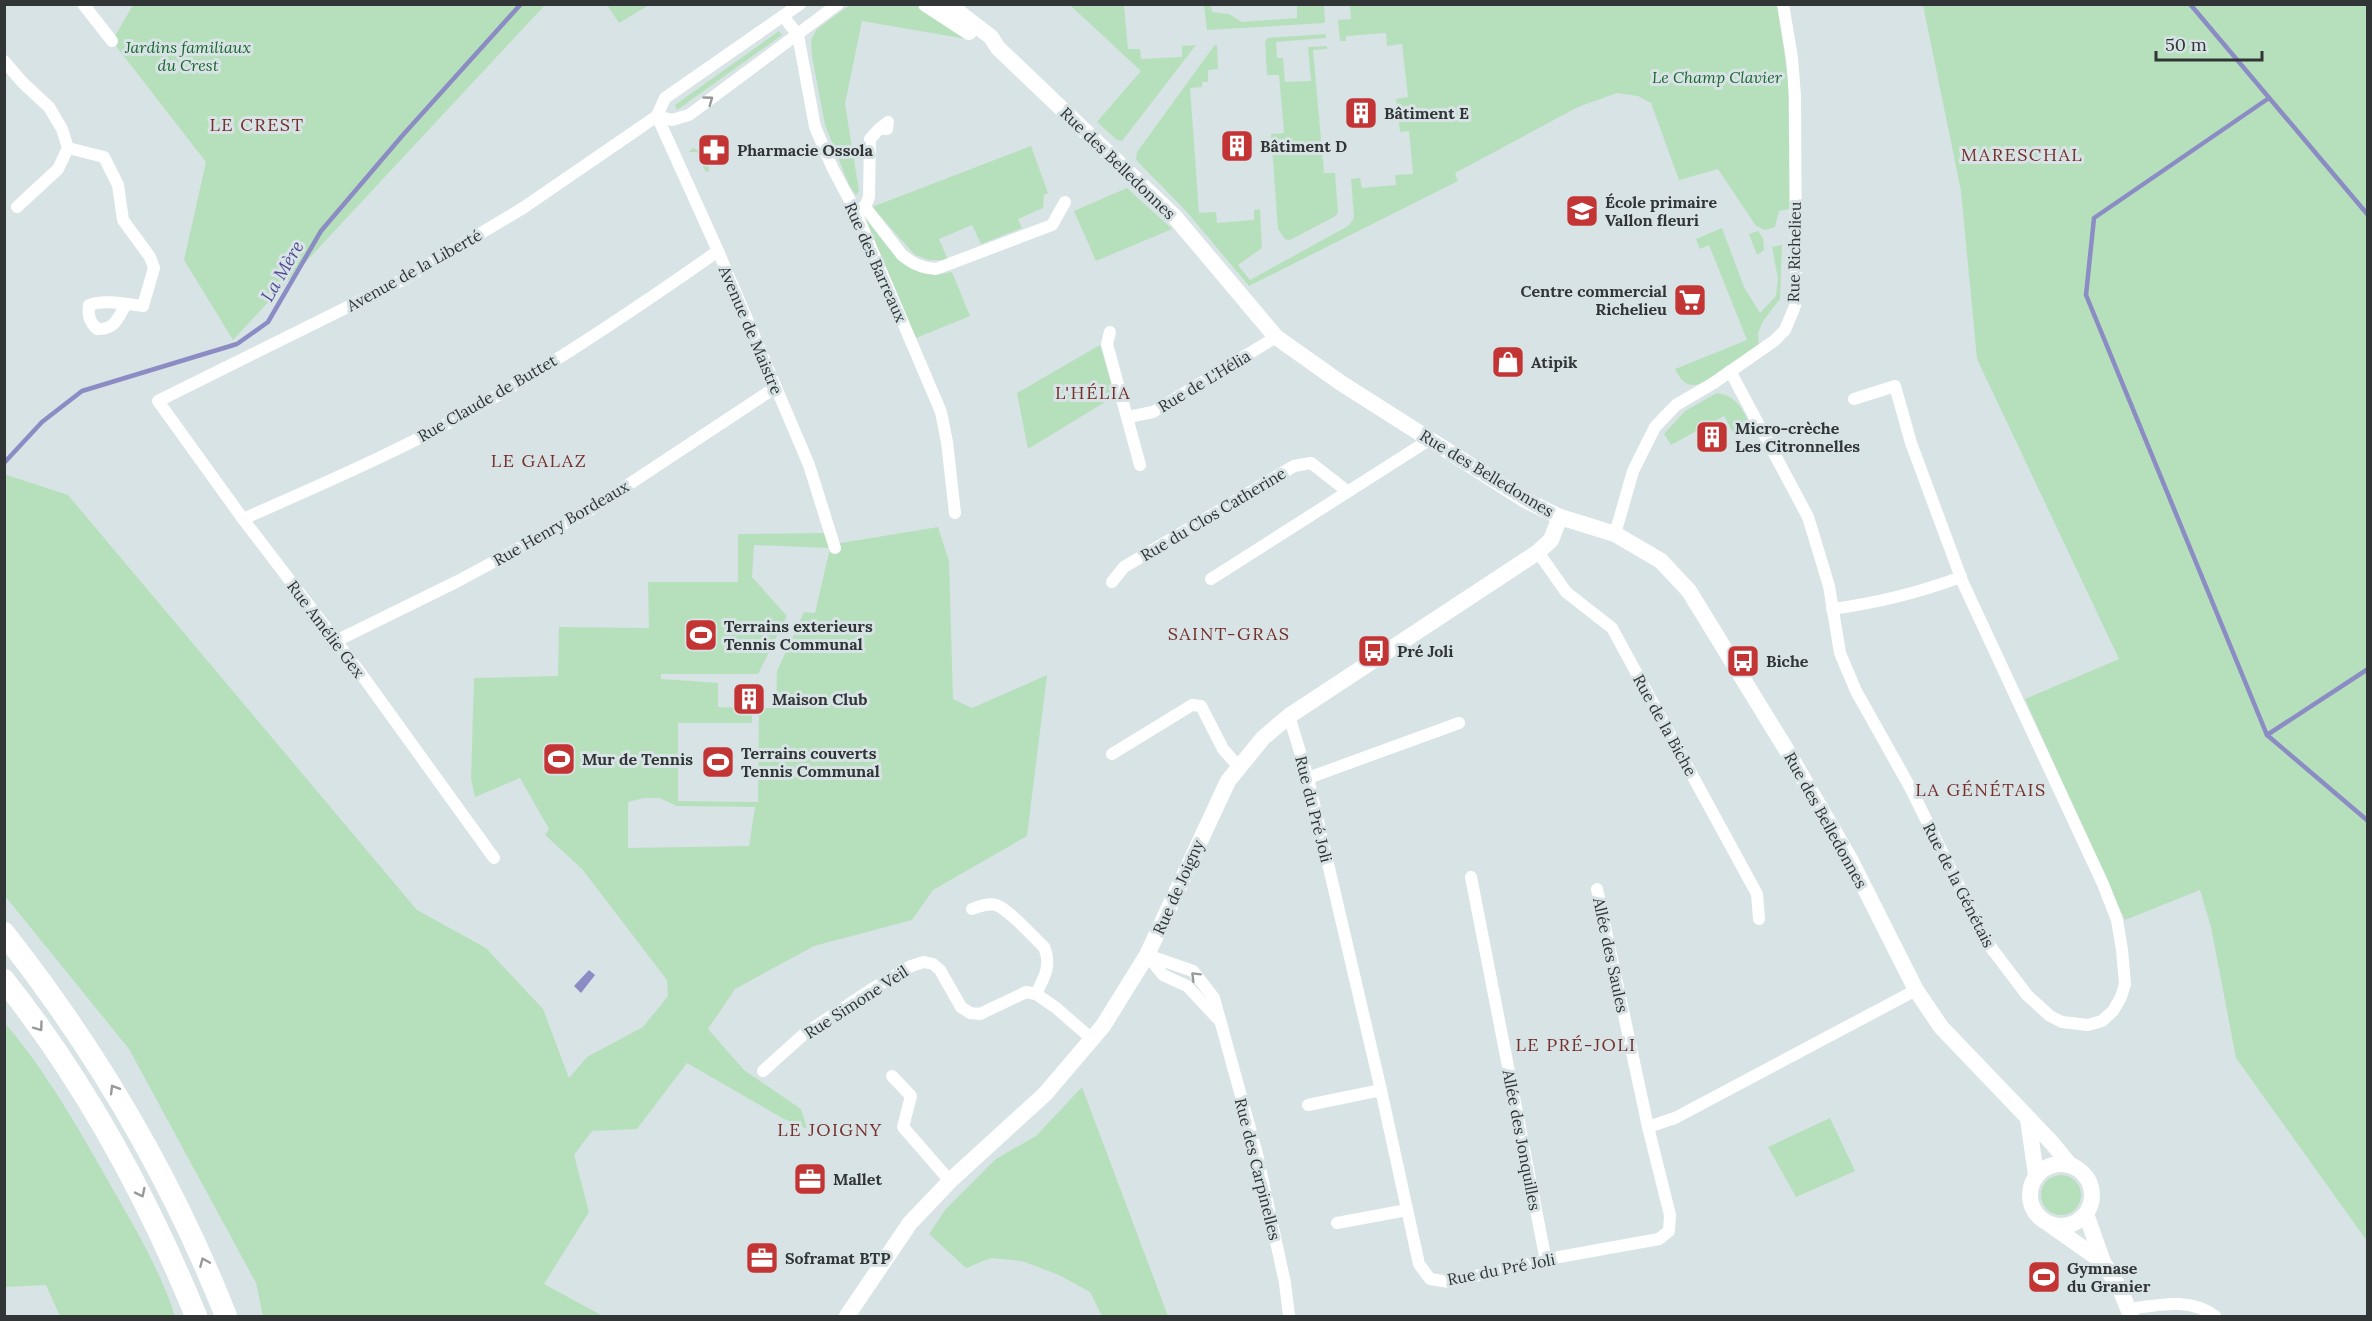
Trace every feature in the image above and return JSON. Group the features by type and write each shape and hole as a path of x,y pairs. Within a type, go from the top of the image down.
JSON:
{"highway":[{"path":"4,933 69,1020 134,1123 189,1228 226,1317"},
{"path":"4,980 72,1074 107,1131 157,1227 196,1317"}],"main road":[{"name":"Rue des Belledonnes","path":"926,4 983,42 998,48"},
{"name":"Rue des Belledonnes","path":"948,4 992,37 998,48 1174,216 1276,337 1341,383 1525,500 1560,517 1615,534 1661,561 1689,591 1774,729 1851,861 1916,990 1941,1027 2052,1143 2070,1165"},
{"name":"Rue de Joigny","path":"847,1317 910,1223 950,1181 1045,1094 1103,1026 1147,955 1205,825 1238,766 1263,738 1289,716 1538,552 1551,540 1560,517"},
{"path":"2028,1119 2036,1175"},
{"path":"2048,1224 2069,1225 2086,1214 2091,1203 2091,1185 2080,1169 2070,1165 2052,1165 2036,1175 2030,1187 2029,1198 2032,1209 2039,1218 2103,1262"},
{"path":"2086,1214 2103,1262 2120,1289 2130,1313"}],"street":[{"path":"83,4 112,41"},
{"name":"Avenue de la Liberté","path":"158,401 269,348 406,278 523,208 657,116 665,98 800,4"},
{"path":"657,116 672,120 689,115 838,4"},
{"name":"Rue Richelieu","path":"1615,534 1633,471 1654,427 1676,405 1774,341 1785,330 1795,306 1795,96 1792,58 1783,4"},
{"name":"Rue des Barreaux","path":"783,16 798,35 815,127 833,169 860,208 941,412 947,442 955,513"},
{"path":"4,60 23,83 49,107 62,129 68,148 58,169 16,207"},
{"name":"Avenue de Maistre","path":"657,116 718,251 809,465 836,548"},
{"path":"879,129 870,140 869,197 860,208 902,255 918,266 936,269 1052,225 1065,202"},
{"path":"68,148 104,158 118,185 123,220 150,257 154,268 143,306 126,304"},
{"name":"Rue Claude de Buttet","path":"243,519 366,465 492,399 604,329 718,251"},
{"path":"1110,332 1107,344 1140,465"},
{"name":"Rue de L'Hélia","path":"1128,417 1153,412 1276,337"},
{"name":"Rue de la Génétais","path":"1730,371 1808,517 1826,576 1840,653 1856,691 1911,789 1986,941 2027,995 2050,1016 2062,1022 2088,1025 2102,1021 2113,1011 2125,984 2125,966 2117,920 2103,884 1961,577 1911,443 1894,386 1854,399"},
{"name":"Rue Henry Bordeaux","path":"336,641 458,581 590,510 776,387"},
{"name":"Rue Amélie Gex","path":"158,401 494,858"},
{"path":"1210,579 1429,440"},
{"name":"Rue du Clos Catherine","path":"1112,582 1124,567 1294,466 1311,463 1347,491"},
{"name":"Rue de la Biche","path":"1538,552 1566,591 1612,628 1757,894 1759,919"},
{"path":"1832,609 1876,603 1922,592 1961,577"},
{"path":"1112,754 1192,705 1201,706 1223,749 1238,766"},
{"name":"Rue du Pré Joli","path":"1289,716 1308,778 1382,1090 1419,1264 1430,1279 1449,1282 1659,1239 1669,1231 1670,1215 1647,1127"},
{"path":"1308,778 1459,723"},
{"name":"Allée des Jonquilles","path":"1471,878 1546,1261"},
{"name":"Allée des Saules","path":"1597,889 1647,1127"},
{"path":"972,909 985,905 995,905 1004,909 1044,947 1048,956 1048,965 1036,994 1092,1039"},
{"name":"Rue des Carpinelles","path":"1147,955 1163,975 1187,986 1221,1022 1257,1154 1285,1282 1289,1317"},
{"name":"Rue Simone Veil","path":"763,1071 804,1034 872,989 911,966 924,962 933,964 940,970 962,1008 970,1013 980,1014 1026,992 1036,994"},
{"path":"1647,1127 1675,1118 1916,990"},
{"path":"892,1076 911,1096 903,1127 950,1181"},
{"path":"1308,1105 1382,1090"},
{"path":"1337,1223 1407,1210"},
{"path":"2130,1313 2160,1304 2184,1304 2196,1306 2215,1317"}],"green space":[{"path":"917,4 972,40 862,21 845,104 859,191 856,195 849,185 825,125 811,40 817,29 850,5"},
{"name":"Jardins familiaux du Crest","path":"133,5 545,5 233,340 184,260 206,162 112,41"},
{"path":"607,5 649,5 619,23"},
{"path":"1070,5 1124,5 1128,49 1140,49 1141,59 1182,57 1182,46 1196,45 1122,141 1117,140 1097,122 1141,71"},
{"path":"1204,5 1211,5 1212,12 1229,14 1242,22 1297,18 1297,5 1324,5 1325,23 1207,30"},
{"name":"Le Champ Clavier","path":"1350,5 1777,5 1788,78 1790,209 1779,211 1775,227 1765,230 1756,226 1718,169 1679,180 1651,103 1638,96 1617,93 1578,107 1455,173 1458,181 1249,286 1187,212 1138,162 1137,152 1214,46 1217,45 1218,69 1208,70 1208,82 1202,82 1202,87 1190,88 1199,213 1216,212 1217,223 1254,220 1254,210 1260,209 1262,248 1238,265 1250,280 1348,226 1354,215 1351,179 1360,178 1362,188 1396,185 1395,175 1413,174 1409,131 1400,132 1396,99 1408,97 1402,44 1387,46 1386,33 1346,36 1346,41 1340,41 1338,20 1351,19"},
{"path":"1923,5 2367,5 2367,1241 2236,1058 2211,927 2200,890 2125,920 2025,699 2119,659 1977,359 1961,191"},
{"path":"779,31 782,35 677,110 675,105"},
{"path":"1326,34 1326,38 1276,42 1277,58 1283,58 1285,82 1311,81 1308,47 1327,46 1327,49 1313,50 1324,173 1335,173 1338,213 1290,240 1285,239 1278,229 1271,134 1284,133 1279,75 1267,75 1265,42 1268,38"},
{"path":"1031,146 1048,193 1044,195 1043,208 1018,219 1022,228 981,244 972,225 939,239 948,260 929,260 915,255 872,207"},
{"path":"693,148 706,154 709,160 709,172 705,171 697,152 689,152"},
{"path":"1127,188 1172,229 1096,261 1074,211"},
{"path":"865,218 892,251 911,267 936,274 952,272 970,316 916,338"},
{"path":"1722,228 1744,287 1760,313 1776,296 1778,279 1772,247 1782,245 1780,299 1763,321 1758,333 1759,347 1700,384 1691,385 1682,380 1675,369 1747,340 1709,245 1700,249 1696,239"},
{"path":"1758,231 1763,238 1764,250 1757,255 1749,234"},
{"path":"1100,345 1115,396 1028,449 1017,393"},
{"path":"1717,393 1724,394 1733,400 1741,408 1750,424 1734,434 1724,416 1671,445 1664,434 1685,411"},
{"path":"4,474 68,495 417,910 486,948 543,1009 569,1078 587,1057 643,1027 668,996 667,980 582,869 545,835 549,829 520,778 475,797 471,779 474,678 558,676 559,627 649,628 648,582 738,582 738,534 831,533 835,544 938,527 949,561 953,699 972,708 1047,675 1027,836 933,890 912,920 814,946 735,989 708,1029 744,1070 801,1109 807,1129 782,1118 687,1063 637,1129 592,1131 574,1155 589,1212 544,1284 603,1316 263,1316 256,1283 129,1049 5,896","holes":["754,545 830,548 815,613 804,612 777,671 776,708 759,708 758,802 678,801 678,723 752,723 752,708 718,707 718,683 661,679 661,674 758,674 787,616 752,577","644,798 659,798 677,806 755,807 749,846 628,848 628,802"]},
{"path":"4,1022 48,1080 87,1143 146,1249 175,1316 60,1316 46,1285 5,1287"},
{"path":"1082,1087 1168,1316 1102,1316 1090,1292 1059,1275 1022,1261 991,1258 966,1268 929,1234 945,1210 996,1159 1036,1136"},
{"path":"1830,1118 1855,1171 1796,1197 1768,1147"},
{"path":"2061,1175 2069,1176 2075,1181 2080,1187 2080,1203 2075,1209 2069,1214 2061,1215 2053,1214 2047,1209 2042,1203 2041,1195 2042,1187 2047,1181 2053,1176"}],"water":[{"path":"589,970 595,975 581,993 574,986"}],"waterway":[{"name":"La Mère","path":"4,463 42,422 82,391 237,344 268,322 321,231 402,136 521,4"},
{"path":"2190,4 2368,215"},
{"path":"2269,98 2094,218 2086,295 2267,735 2368,821"},
{"path":"2267,735 2368,669"}],"place":[{"name":"Bâtiment E","path":"1361,113"},
{"name":"Bâtiment D","path":"1237,146"},
{"name":"Pharmacie Ossola","path":"714,150"},
{"name":"École primaire Vallon fleuri","path":"1582,211"},
{"name":"Centre commercial Richelieu","path":"1690,300"},
{"name":"Atipik","path":"1508,362"},
{"name":"Micro-crèche Les Citronnelles","path":"1712,437"},
{"name":"Terrains exterieurs Tennis Communal","path":"701,635"},
{"name":"Pré Joli","path":"1374,651"},
{"name":"Biche","path":"1743,661"},
{"name":"Maison Club","path":"749,699"},
{"name":"Mur de Tennis","path":"559,759"},
{"name":"Terrains couverts Tennis Communal","path":"718,762"},
{"name":"Mallet","path":"810,1179"},
{"name":"Soframat BTP","path":"762,1258"},
{"name":"Gymnase du Granier","path":"2044,1277"}],"district":[{"name":"LE CREST","path":"257,124"},
{"name":"MARESCHAL","path":"2022,154"},
{"name":"L'HÉLIA","path":"1093,392"},
{"name":"LE GALAZ","path":"539,460"},
{"name":"SAINT-GRAS","path":"1229,633"},
{"name":"LA GÉNÉTAIS","path":"1981,789"},
{"name":"LE PRÉ-JOLI","path":"1576,1044"},
{"name":"LE JOIGNY","path":"830,1129"}]}
